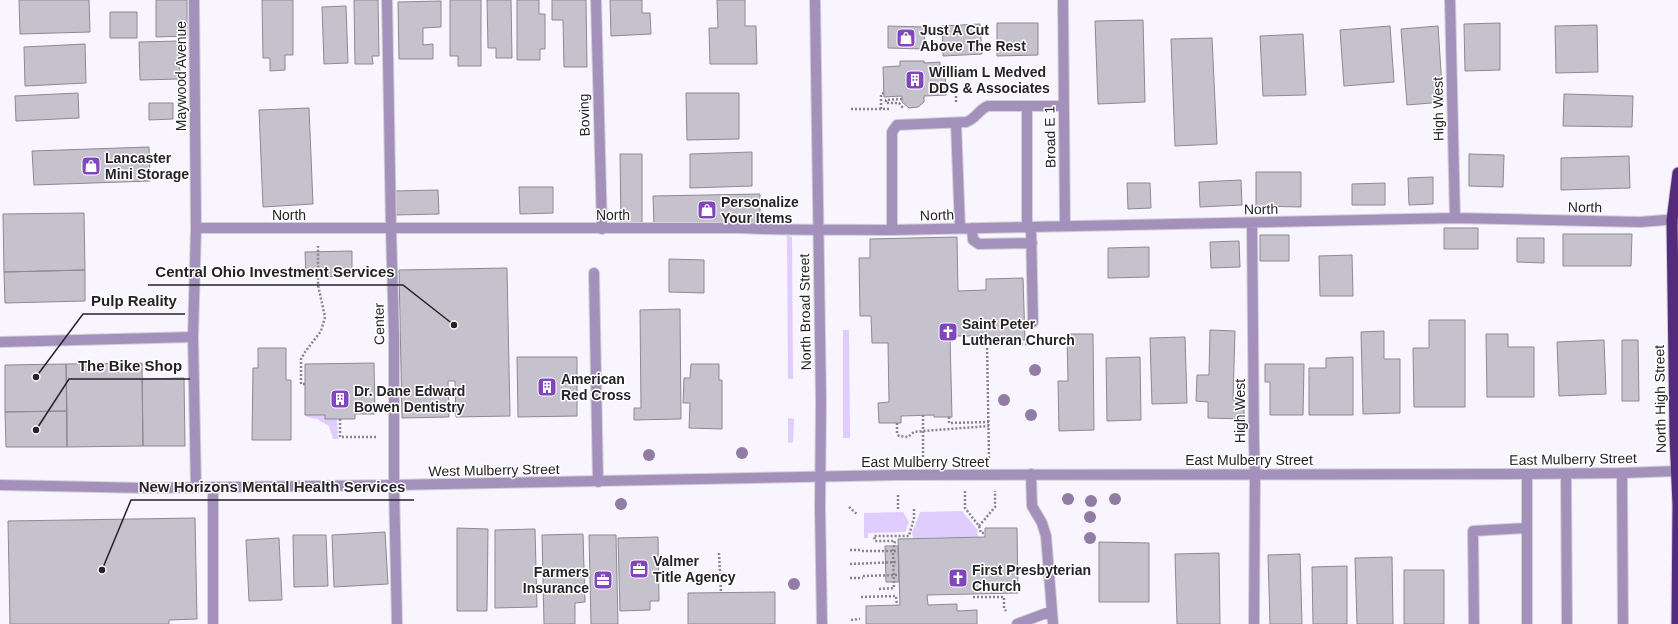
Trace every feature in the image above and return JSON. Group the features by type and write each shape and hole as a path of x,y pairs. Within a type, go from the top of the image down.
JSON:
{"highway":[{"name":"North High Street","path":"1677,624 1678,471 1675,436 1675,220 1678,173"}],"street":[{"name":"Maywood Avenue","path":"194,0 196,228 194,337 196,487"},
{"name":"Center","path":"387,0 394,335 394,485 397,624"},
{"name":"Boving","path":"596,0 602,230"},
{"name":"North Broad Street","path":"815,0 822,624"},
{"name":"Broad E 1","path":"1064,0 1065,226"},
{"name":"High West","path":"1450,0 1455,218"},
{"path":"892,230 892,132 897,125 956,123 973,120 984,107 988,106 1064,106"},
{"path":"1026,106 1029,227 1032,244 1033,322"},
{"path":"956,123 960,228"},
{"name":"North","path":"196,228 602,230 741,228 785,230 892,230 1455,218 1640,222 1675,220"},
{"name":"High West","path":"1252,223 1254,443 1256,473 1254,624"},
{"path":"972,228 973,240 979,244 1032,244"},
{"path":"594,273 598,482"},
{"path":"0,342 194,337"},
{"name":"East Mulberry Street","path":"820,477 1256,473 1566,474 1678,471"},
{"path":"1622,473 1623,624"},
{"path":"1031,474 1032,506 1042,523 1046,536 1053,624"},
{"path":"1527,474 1527,624"},
{"path":"1566,474 1567,624"},
{"name":"West Mulberry Street","path":"0,485 213,487 598,482 820,477"},
{"path":"213,487 213,624"},
{"path":"1474,624 1473,531 1526,528"},
{"path":"1017,624 1052,611"}],"path":[{"path":"881,109 881,94 884,94"},
{"path":"851,109 861,109"},
{"path":"305,384 301,384 301,359 321,331 325,318 318,285 318,229"},
{"path":"990,475 988,444 987,344 1027,344 1028,336"},
{"path":"923,415 924,475"},
{"path":"949,417 949,423 989,424"},
{"path":"340,419 340,437 378,437"},
{"path":"897,423 897,433 899,436 908,437 914,432 989,424"},
{"path":"898,496 898,509"},
{"path":"965,496 965,508 979,526 981,533 985,533"},
{"path":"979,526 995,507 995,496"},
{"path":"849,507 858,515"},
{"path":"879,589 894,588 893,551 895,541 875,541 874,536 909,536 914,518 914,508"},
{"path":"850,550 898,551"},
{"path":"719,553 721,593"},
{"path":"850,564 898,562"},
{"path":"850,578 899,575"},
{"path":"861,597 896,596 897,605"},
{"path":"973,597 1004,597 1004,608 1007,613"},
{"path":"850,620 860,620"}],"shaded area":[{"path":"787,235 792,237 793,379 788,379"},
{"path":"843,330 849,330 850,438 843,438"},
{"path":"305,415 325,415 325,419 337,419 338,439 333,439 329,426 317,419 307,417"},
{"path":"788,418 794,419 793,442 788,443"},
{"path":"962,511 977,529 978,537 913,538 912,533 920,512"},
{"path":"903,512 909,522 905,532 868,533 868,538 864,538 864,513"}],"building":[{"path":"19,0 89,0 90,32 20,34"},
{"path":"156,0 187,0 187,36 156,37"},
{"path":"262,0 293,0 293,55 285,55 285,70 270,71 270,58 263,58"},
{"path":"354,0 378,0 379,56 372,56 373,64 355,64"},
{"path":"450,0 481,0 481,66 458,66 458,56 450,56"},
{"path":"487,0 511,0 512,58 496,58 496,48 488,48"},
{"path":"517,0 539,0 539,14 545,14 545,49 540,49 540,60 517,60"},
{"path":"552,0 586,0 587,67 564,67 563,20 552,20"},
{"path":"610,0 642,0 642,13 650,13 651,34 611,36"},
{"path":"717,0 745,0 745,26 756,26 757,64 710,64 709,28 718,28"},
{"path":"441,1 441,27 423,28 423,45 433,44 433,59 399,59 398,2"},
{"path":"346,6 348,63 324,64 322,7"},
{"path":"110,12 137,12 137,38 110,38"},
{"path":"1143,20 1145,102 1098,104 1095,21"},
{"path":"997,23 1038,23 1038,55 997,56"},
{"path":"1500,23 1500,70 1465,71 1464,24"},
{"path":"980,24 982,54 943,56 942,26"},
{"path":"1597,25 1598,72 1556,73 1555,26"},
{"name":"Just A Cut Above The Rest","path":"888,26 925,27 924,49 888,48"},
{"path":"1390,26 1394,82 1344,86 1340,30"},
{"path":"1438,26 1443,102 1407,105 1401,29"},
{"path":"1303,34 1306,95 1263,96 1260,36"},
{"path":"1212,38 1217,144 1175,146 1171,39"},
{"path":"179,41 180,79 140,80 139,42"},
{"path":"85,44 86,83 25,86 24,47"},
{"name":"William L Medved DDS & Associates","path":"900,61 924,61 924,63 940,62 940,67 945,67 946,95 924,96 924,102 918,107 909,108 902,102 902,96 884,97 883,67 900,66"},
{"path":"78,93 79,118 16,121 15,96"},
{"path":"686,93 739,93 739,139 687,140"},
{"path":"1564,94 1633,96 1632,127 1563,126"},
{"path":"149,103 173,103 173,119 149,120"},
{"path":"309,108 313,204 263,207 259,110"},
{"name":"Lancaster Mini Storage","path":"149,147 150,181 34,185 32,151"},
{"path":"752,152 752,186 690,188 690,154"},
{"path":"620,154 642,154 642,223 621,223"},
{"path":"1469,154 1504,155 1503,187 1469,186"},
{"path":"1629,156 1630,188 1561,190 1561,158"},
{"path":"1256,172 1301,172 1301,207 1256,206"},
{"path":"1433,177 1433,204 1409,205 1408,178"},
{"path":"1241,180 1242,205 1200,207 1199,182"},
{"path":"1127,183 1150,183 1151,208 1128,209"},
{"path":"1385,183 1385,205 1352,205 1352,184"},
{"path":"519,187 553,187 553,213 520,214"},
{"path":"438,190 439,214 394,215 394,191"},
{"name":"Personalize Your Items","path":"760,194 760,224 654,226 653,196"},
{"path":"84,213 85,270 4,272 3,214"},
{"path":"1444,228 1478,228 1478,249 1444,249"},
{"path":"1563,234 1632,234 1631,266 1563,266"},
{"path":"1260,235 1289,235 1289,261 1260,261"},
{"name":"Saint Peter Lutheran Church","path":"957,237 958,291 986,290 986,279 1023,278 1025,340 980,341 980,336 950,336 952,417 934,417 934,415 901,416 901,423 879,423 878,403 889,402 888,343 872,343 871,316 860,316 859,258 870,258 870,239"},
{"path":"1517,238 1544,238 1544,263 1517,262"},
{"path":"1239,241 1240,267 1211,268 1210,242"},
{"path":"1149,247 1149,277 1108,278 1108,248"},
{"path":"352,251 352,276 306,277 305,252"},
{"path":"1352,255 1353,296 1320,296 1319,256"},
{"path":"669,259 704,260 704,293 669,292"},
{"path":"507,268 510,416 456,417 455,381 448,381 449,417 402,418 399,270"},
{"path":"85,270 85,301 5,303 4,272"},
{"path":"680,309 681,419 634,420 634,408 641,408 640,310"},
{"path":"1429,320 1465,320 1465,407 1414,407 1413,348 1429,348"},
{"path":"1210,330 1235,331 1233,400 1244,400 1244,419 1208,418 1208,402 1196,401 1197,375 1209,375"},
{"path":"1384,331 1384,359 1400,359 1400,413 1363,414 1361,332"},
{"path":"1067,334 1093,334 1094,430 1059,431 1058,381 1068,381"},
{"path":"1486,334 1508,334 1508,347 1534,347 1534,397 1487,397"},
{"path":"1185,337 1187,403 1152,404 1150,338"},
{"path":"1604,340 1606,394 1559,396 1557,342"},
{"path":"1622,340 1638,340 1639,401 1622,401"},
{"path":"258,348 286,348 286,380 291,380 291,440 252,440 253,368 258,368"},
{"name":"American Red Cross","path":"517,357 577,357 577,416 518,417"},
{"path":"1140,357 1141,420 1107,421 1106,358"},
{"path":"1353,357 1353,415 1309,415 1309,368 1326,368 1326,358"},
{"path":"142,363 143,446 67,447 66,364"},
{"name":"Dr. Dane Edward Bowen Dentistry","path":"374,363 375,414 355,414 355,419 325,419 325,415 305,415 305,364"},
{"path":"66,364 67,411 5,412 5,365"},
{"path":"691,364 719,364 719,380 722,380 722,429 689,428 690,403 683,403 684,378 690,378"},
{"path":"1265,364 1304,364 1303,415 1270,415 1270,382 1265,382"},
{"path":"184,378 185,446 143,446 142,379"},
{"path":"67,411 67,447 6,447 5,412"},
{"path":"195,518 197,619 169,620 169,624 10,624 8,521"},
{"path":"457,528 488,529 487,611 457,611"},
{"name":"First Presbyterian Church","path":"985,528 1017,528 1018,593 927,595 928,605 957,604 957,611 977,610 977,624 866,624 866,606 900,605 898,539 985,537"},
{"path":"535,529 537,607 495,608 495,530"},
{"path":"385,532 388,584 334,587 332,535"},
{"path":"583,534 585,602 575,603 575,624 544,624 542,535"},
{"path":"293,535 326,535 328,586 294,587"},
{"name":"Farmers Insurance","path":"589,535 616,535 618,624 591,624"},
{"name":"Valmer Title Agency","path":"658,537 659,601 650,601 650,610 620,611 618,538"},
{"path":"279,538 282,600 249,601 246,540"},
{"path":"1099,542 1149,543 1149,602 1099,602"},
{"path":"885,546 898,546 899,582 886,582"},
{"path":"1219,553 1220,624 1177,624 1175,554"},
{"path":"1300,554 1302,624 1270,624 1268,555"},
{"path":"1392,557 1393,624 1357,624 1355,558"},
{"path":"1347,566 1347,624 1313,624 1312,567"},
{"path":"1404,570 1444,570 1444,624 1404,624"},
{"path":"775,592 775,624 688,624 688,593"}],"place":[{"name":"Just A Cut Above The Rest","path":"906,38"},
{"name":"William L Medved DDS & Associates","path":"915,80"},
{"name":"Lancaster Mini Storage","path":"91,166"},
{"name":"Personalize Your Items","path":"707,210"},
{"name":"Central Ohio Investment Services","path":"454,325"},
{"name":"Saint Peter Lutheran Church","path":"948,332"},
{"name":"Pulp Reality","path":"36,377"},
{"name":"American Red Cross","path":"547,387"},
{"name":"Dr. Dane Edward Bowen Dentistry","path":"340,399"},
{"name":"The Bike Shop","path":"36,430"},
{"name":"Valmer Title Agency","path":"639,569"},
{"name":"New Horizons Mental Health Services","path":"102,570"},
{"name":"First Presbyterian Church","path":"958,578"},
{"name":"Farmers Insurance","path":"603,580"}]}
